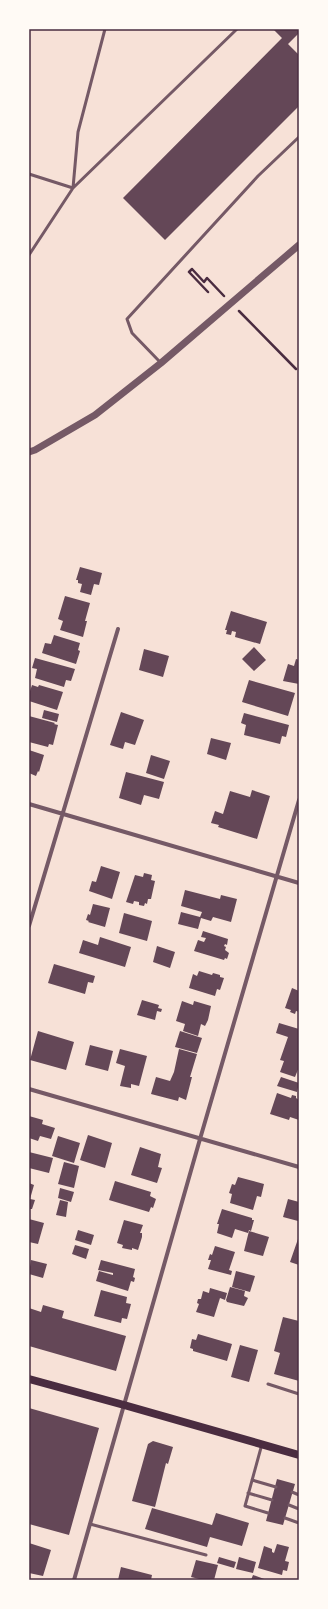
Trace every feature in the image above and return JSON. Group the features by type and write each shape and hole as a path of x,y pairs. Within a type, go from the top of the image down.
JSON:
{"main road":[{"path":"29,1379 299,1455"}],"street":[{"path":"29,452 95,415 161,363 299,245"},
{"path":"29,926 118,629"},
{"path":"74,1580 299,800"},
{"path":"29,804 299,883"},
{"path":"29,1089 299,1166"}],"lane":[{"path":"72,188 78,132 105,29"},
{"path":"29,255 72,188 237,29"},
{"path":"161,363 132,333 127,319 258,176 299,137"},
{"path":"29,174 72,188"},
{"path":"268,1384 299,1394"},
{"path":"262,1444 245,1506 268,1513"},
{"path":"252,1480 276,1488"},
{"path":"292,1492 299,1494"},
{"path":"248,1493 272,1500"},
{"path":"289,1505 299,1509"},
{"path":"285,1518 299,1523"},
{"path":"90,1524 206,1555"}],"path":[{"path":"277,349 296,369"}],"building":[{"path":"273,29 299,29 299,33 288,44 299,55 299,106 165,240 123,198 282,38"},
{"path":"80,567 102,573 99,585 94,584 91,595 80,592 82,584 78,583 78,580 76,580"},
{"path":"65,596 90,603 85,621 87,621 83,637 60,630 63,621 58,619"},
{"path":"231,611 267,622 260,644 235,637 236,632 232,631 231,635 226,634 227,630 225,630"},
{"path":"54,635 80,643 78,650 80,651 76,664 42,653 45,643 51,644"},
{"path":"254,647 266,660 254,671 242,659"},
{"path":"144,649 169,656 163,677 139,670"},
{"path":"35,658 75,669 71,681 66,680 64,687 35,678 37,669 32,668"},
{"path":"296,659 299,660 299,684 283,681 288,664 294,666"},
{"path":"249,680 295,693 288,716 242,702"},
{"path":"32,685 38,687 39,685 63,692 57,710 29,701 29,694"},
{"path":"44,710 59,714 57,722 42,718"},
{"path":"121,712 144,720 135,745 125,742 123,749 110,745"},
{"path":"244,713 289,725 286,737 282,736 280,744 244,735 246,725 241,723"},
{"path":"29,716 58,725 53,745 49,744 48,747 29,742"},
{"path":"211,738 231,743 226,760 207,754"},
{"path":"29,750 44,755 39,772 38,771 36,776 29,773"},
{"path":"151,755 170,761 164,779 146,773"},
{"path":"126,772 164,782 159,799 144,795 141,805 119,798"},
{"path":"252,790 270,796 257,839 218,827 219,825 211,823 215,811 223,814 230,791 250,797"},
{"path":"101,866 120,872 112,899 89,891 92,881 96,882"},
{"path":"144,873 152,875 151,880 155,881 151,899 148,899 147,904 145,903 144,906 139,905 139,902 134,901 133,904 126,902 135,875 143,877"},
{"path":"185,890 220,899 221,895 237,899 231,922 213,917 211,921 201,918 198,929 178,924 181,912 200,917 202,912 181,906"},
{"path":"93,904 110,908 105,927 86,920 88,914 90,915"},
{"path":"124,913 152,921 147,941 119,933"},
{"path":"203,931 228,939 227,945 225,944 224,946 226,947 225,950 229,953 227,959 225,958 224,960 194,951 198,940 204,942 206,938 201,937"},
{"path":"100,937 131,947 125,967 79,953 83,940 98,945"},
{"path":"157,946 175,952 170,968 153,962"},
{"path":"54,964 95,976 93,983 88,982 85,994 48,983"},
{"path":"199,971 212,975 213,973 224,978 220,990 217,989 215,996 189,988 193,974 197,976"},
{"path":"292,988 299,991 299,1012 296,1011 295,1014 290,1012 291,1010 285,1008"},
{"path":"142,1000 159,1005 158,1008 162,1009 161,1012 157,1011 155,1020 137,1015"},
{"path":"182,1001 193,1005 194,1001 211,1006 208,1020 205,1026 201,1024 198,1036 183,1031 185,1024 176,1021"},
{"path":"279,1023 299,1029 299,1067 295,1077 280,1072 284,1061 280,1060 288,1037 276,1033"},
{"path":"38,1031 74,1042 66,1070 30,1060"},
{"path":"180,1031 202,1038 197,1053 175,1047"},
{"path":"90,1045 113,1051 108,1071 85,1065"},
{"path":"120,1049 147,1056 139,1086 131,1084 131,1088 120,1086 125,1066 116,1063"},
{"path":"179,1049 197,1054 190,1077 192,1077 186,1100 179,1097 178,1101 151,1094 156,1077 170,1081 174,1072"},
{"path":"281,1077 299,1083 297,1092 277,1086"},
{"path":"277,1093 291,1098 292,1095 296,1096 299,1100 299,1120 290,1117 289,1120 270,1114"},
{"path":"29,1116 43,1120 42,1124 55,1128 51,1139 40,1136 38,1141 29,1138"},
{"path":"88,1135 112,1143 105,1168 80,1160"},
{"path":"58,1136 80,1143 74,1163 52,1156"},
{"path":"140,1147 161,1154 158,1167 162,1168 157,1183 131,1175"},
{"path":"29,1152 53,1158 49,1173 29,1168"},
{"path":"64,1162 79,1166 74,1188 58,1184"},
{"path":"238,1177 264,1184 261,1197 257,1196 253,1210 230,1203 232,1194 229,1193 232,1184 235,1185"},
{"path":"115,1181 151,1192 150,1196 156,1199 153,1208 151,1207 149,1212 109,1200"},
{"path":"29,1183 34,1185 30,1199 35,1200 32,1209 29,1209"},
{"path":"60,1188 74,1192 71,1202 58,1198"},
{"path":"288,1199 299,1202 298,1221 283,1217"},
{"path":"60,1200 68,1202 66,1217 56,1215"},
{"path":"222,1209 252,1218 252,1220 254,1220 251,1231 249,1230 248,1233 235,1229 232,1238 217,1233 219,1224 217,1224"},
{"path":"29,1219 44,1223 38,1244 29,1242"},
{"path":"124,1220 143,1225 140,1233 142,1233 142,1237 138,1250 132,1248 132,1250 122,1248 123,1245 117,1243"},
{"path":"78,1230 94,1235 91,1245 75,1240"},
{"path":"249,1231 269,1237 263,1256 244,1251"},
{"path":"298,1239 299,1240 299,1265 290,1262"},
{"path":"75,1245 89,1249 86,1259 72,1254"},
{"path":"215,1246 235,1252 229,1270 232,1271 231,1275 208,1269 211,1260 208,1260 210,1254 212,1255"},
{"path":"31,1260 47,1264 43,1278 29,1274"},
{"path":"101,1260 135,1269 133,1277 135,1278 134,1282 131,1281 128,1291 96,1281 99,1271 113,1275 113,1273 98,1270"},
{"path":"236,1271 255,1276 250,1292 232,1287"},
{"path":"230,1287 245,1291 244,1296 248,1298 244,1306 227,1302 226,1300"},
{"path":"210,1288 227,1293 225,1300 220,1298 214,1317 196,1312 199,1304 197,1303 198,1299 201,1299 203,1291 209,1293"},
{"path":"101,1290 127,1297 126,1303 131,1304 127,1319 122,1318 121,1323 94,1316"},
{"path":"43,1305 64,1311 62,1318 126,1336 116,1371 29,1346 29,1308 41,1312"},
{"path":"283,1317 299,1321 299,1381 274,1374 280,1353 274,1351"},
{"path":"198,1334 232,1344 227,1361 193,1351 193,1349 190,1348 192,1339 196,1340"},
{"path":"240,1345 258,1350 249,1382 231,1377"},
{"path":"29,1408 99,1428 69,1535 29,1524"},
{"path":"153,1441 173,1447 168,1464 166,1463 155,1507 132,1501 148,1444"},
{"path":"277,1479 295,1484 283,1525 266,1521"},
{"path":"152,1508 212,1525 216,1513 249,1523 242,1546 210,1537 207,1547 145,1529"},
{"path":"29,1543 51,1550 43,1576 29,1573"},
{"path":"277,1544 289,1547 285,1561 289,1562 287,1571 283,1570 282,1575 258,1568 264,1546 272,1549 272,1552 274,1553"},
{"path":"219,1557 236,1562 234,1568 217,1563"},
{"path":"239,1557 256,1562 253,1573 236,1569"},
{"path":"196,1560 218,1565 214,1580 199,1580 191,1577"},
{"path":"121,1567 152,1575 151,1580 118,1580"},
{"path":"253,1575 267,1580 251,1580"}]}
